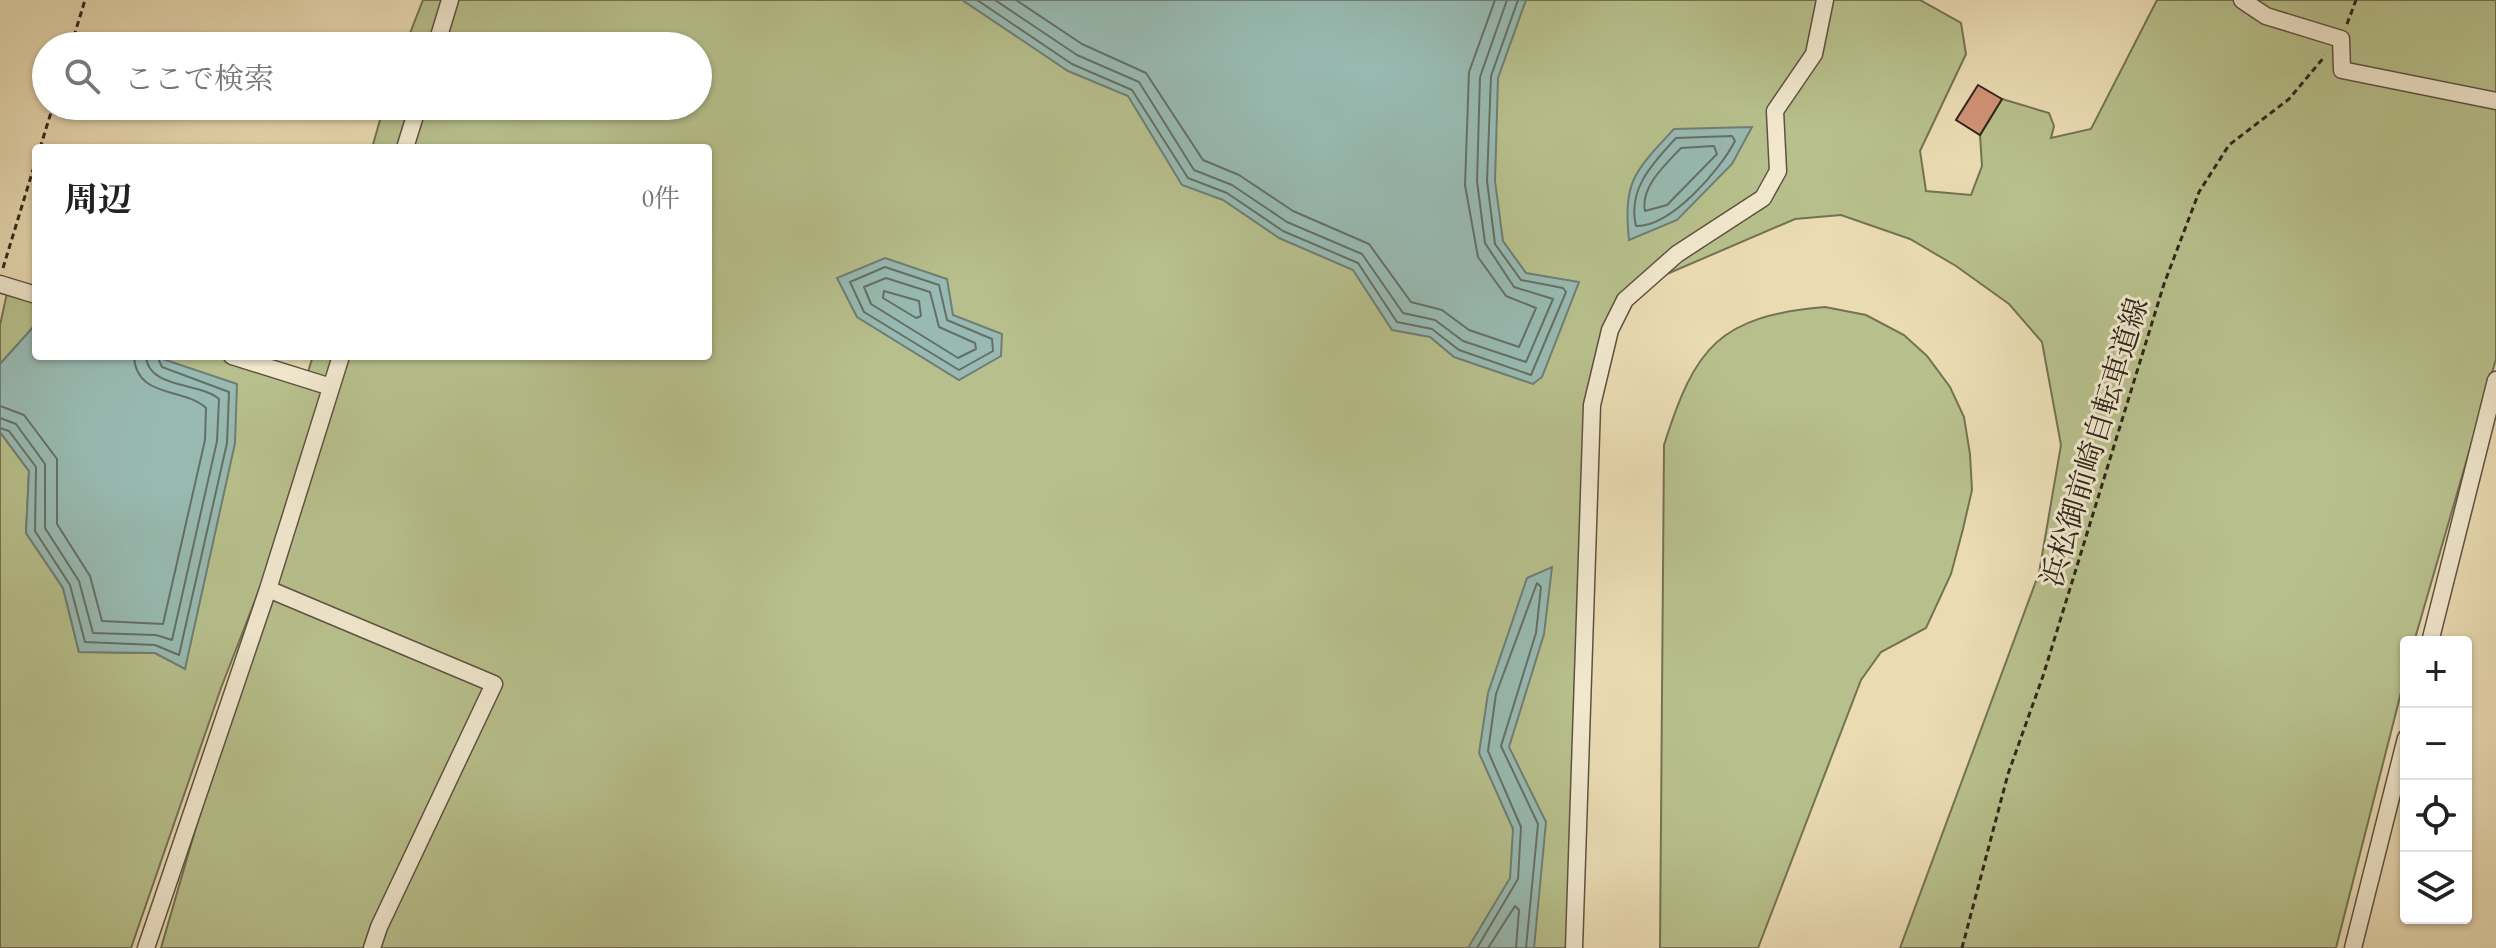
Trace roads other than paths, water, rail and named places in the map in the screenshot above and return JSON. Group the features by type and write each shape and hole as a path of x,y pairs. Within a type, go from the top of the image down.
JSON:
{"street":[{"path":"440,32 450,0"},
{"path":"1574,948 1592,405 1610,330 1625,300 1677,254 1763,198 1778,171 1775,111 1814,54 1825,0"},
{"path":"2242,0 2266,16 2341,39 2342,70 2496,101"},
{"path":"406,144 414,120"},
{"path":"0,281 32,293"},
{"path":"245,360 331,387"},
{"path":"146,948 268,589 340,360"},
{"path":"2432,636 2496,380"},
{"path":"268,589 494,684 379,927 372,948"},
{"path":"2353,948 2400,762"}],"water":[{"path":"962,0 1526,0 1498,78 1495,181 1503,241 1526,273 1579,282 1542,377 1533,384 1454,357 1430,337 1392,330 1353,270 1279,238 1223,200 1182,185 1128,96 1068,71"},
{"path":"1752,127 1732,164 1677,220 1629,240 1628,204 1634,178 1674,129"},
{"path":"885,258 947,279 953,315 1002,334 1001,356 959,380 857,317 837,278"},
{"path":"32,328 32,360 166,360 237,384 235,443 185,669 155,653 79,652 63,588 26,533 29,471 0,432 0,364"},
{"path":"1552,567 1544,634 1509,747 1546,822 1534,948 1468,948 1510,878 1513,829 1479,753 1488,693 1527,578"}]}
